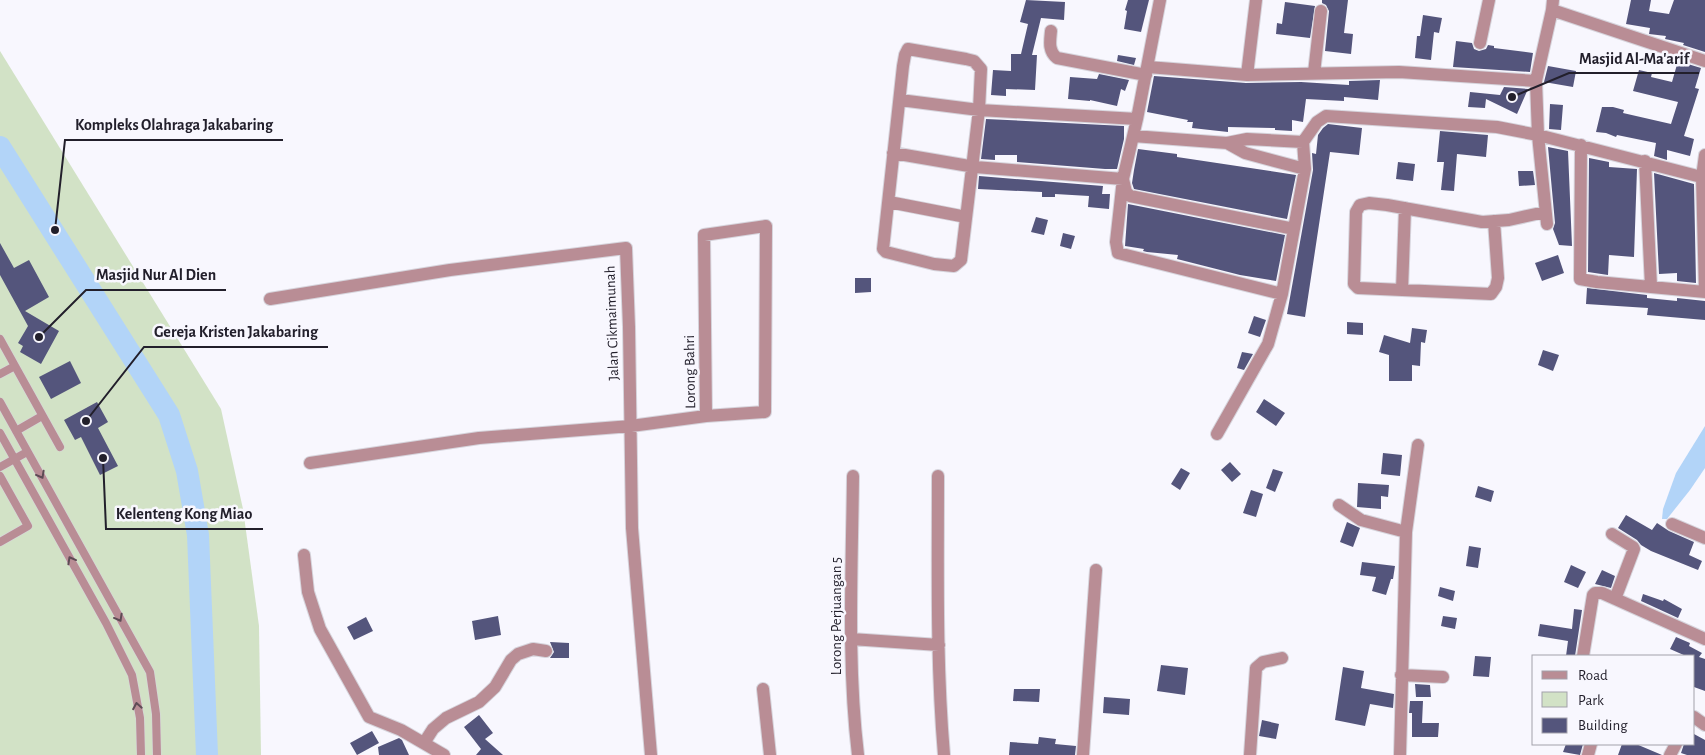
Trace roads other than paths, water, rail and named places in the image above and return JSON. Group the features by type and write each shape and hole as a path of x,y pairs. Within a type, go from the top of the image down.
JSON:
{"street":[{"path":"1160,0 1147,71 1123,179 1116,246 1118,253 1282,294"},
{"path":"1247,75 1256,0"},
{"path":"1480,43 1489,0"},
{"path":"1494,221 1498,278 1494,291 1485,294 1402,290 1356,287 1354,284 1353,268 1357,207 1360,205 1369,203 1405,208 1482,222 1494,221 1509,220 1546,218 1538,135 1536,81 1552,5 1705,61"},
{"path":"1314,73 1321,11"},
{"path":"1051,31 1050,46 1053,55 1057,58 1147,71 1247,75 1399,72 1536,81"},
{"path":"913,48 966,59 976,63 981,69 979,110 961,260 954,266 934,264 886,252 883,249 900,100 905,55 908,49 913,48"},
{"path":"900,100 979,110 1137,119"},
{"path":"1217,434 1268,344 1282,294 1305,169 1303,142 1317,122 1326,116 1497,127 1581,145 1703,177"},
{"path":"1133,136 1227,142 1247,139 1303,142"},
{"path":"1227,142 1245,154 1305,169"},
{"path":"1581,145 1580,279 1705,292 1703,177 1705,155"},
{"path":"894,153 972,166 1123,179"},
{"path":"1645,161 1651,286"},
{"path":"1123,179 1126,192 1130,196 1294,229"},
{"path":"889,202 966,217"},
{"path":"1402,290 1405,208"},
{"name":"Lorong Bahri","path":"766,226 765,412 706,416 704,235 766,226"},
{"name":"Jalan Cikmaimunah","path":"270,299 450,270 626,248 632,528 651,755"},
{"path":"310,463 479,438 631,426 706,416"},
{"path":"1400,755 1406,532 1418,445"},
{"name":"Lorong Perjuangan 5","path":"853,476 851,639 854,723 858,755"},
{"path":"938,476 941,722 944,755"},
{"path":"1339,505 1361,520 1406,532"},
{"path":"1672,524 1705,538"},
{"path":"1612,534 1633,547 1634,552 1614,599"},
{"path":"304,555 308,592 320,629 369,717 401,730 444,755"},
{"path":"1083,755 1096,570"},
{"path":"1584,655 1593,595 1598,592 1705,639"},
{"path":"851,639 940,645"},
{"path":"424,743 433,729 446,718 479,702 495,687 511,660 518,654 533,649 546,651"},
{"path":"1250,755 1256,668 1263,662 1282,658"},
{"path":"1401,675 1443,677"},
{"path":"764,689 770,755"}],"lane":[{"path":"0,339 2,348 15,366 60,447"},
{"path":"0,374 15,366"},
{"path":"0,402 150,672 156,714 158,755"},
{"path":"16,431 42,416"},
{"path":"0,433 106,622 132,675 140,718 141,755"},
{"path":"0,468 27,452"},
{"path":"0,476 28,526 0,542"}],"water":[{"path":"1705,426 1705,468 1667,519 1662,519 1663,509 1676,473"}],"waterway":[{"path":"0,147 169,415 187,471 198,535 207,755"}],"place":[{"name":"Masjid Al-Ma'arif","path":"1512,97"},
{"name":"Kompleks Olahraga Jakabaring","path":"55,230"},
{"name":"Masjid Nur Al Dien","path":"39,337"},
{"name":"Gereja Kristen Jakabaring","path":"86,421"},
{"name":"Kelenteng Kong Miao","path":"103,458"}]}
